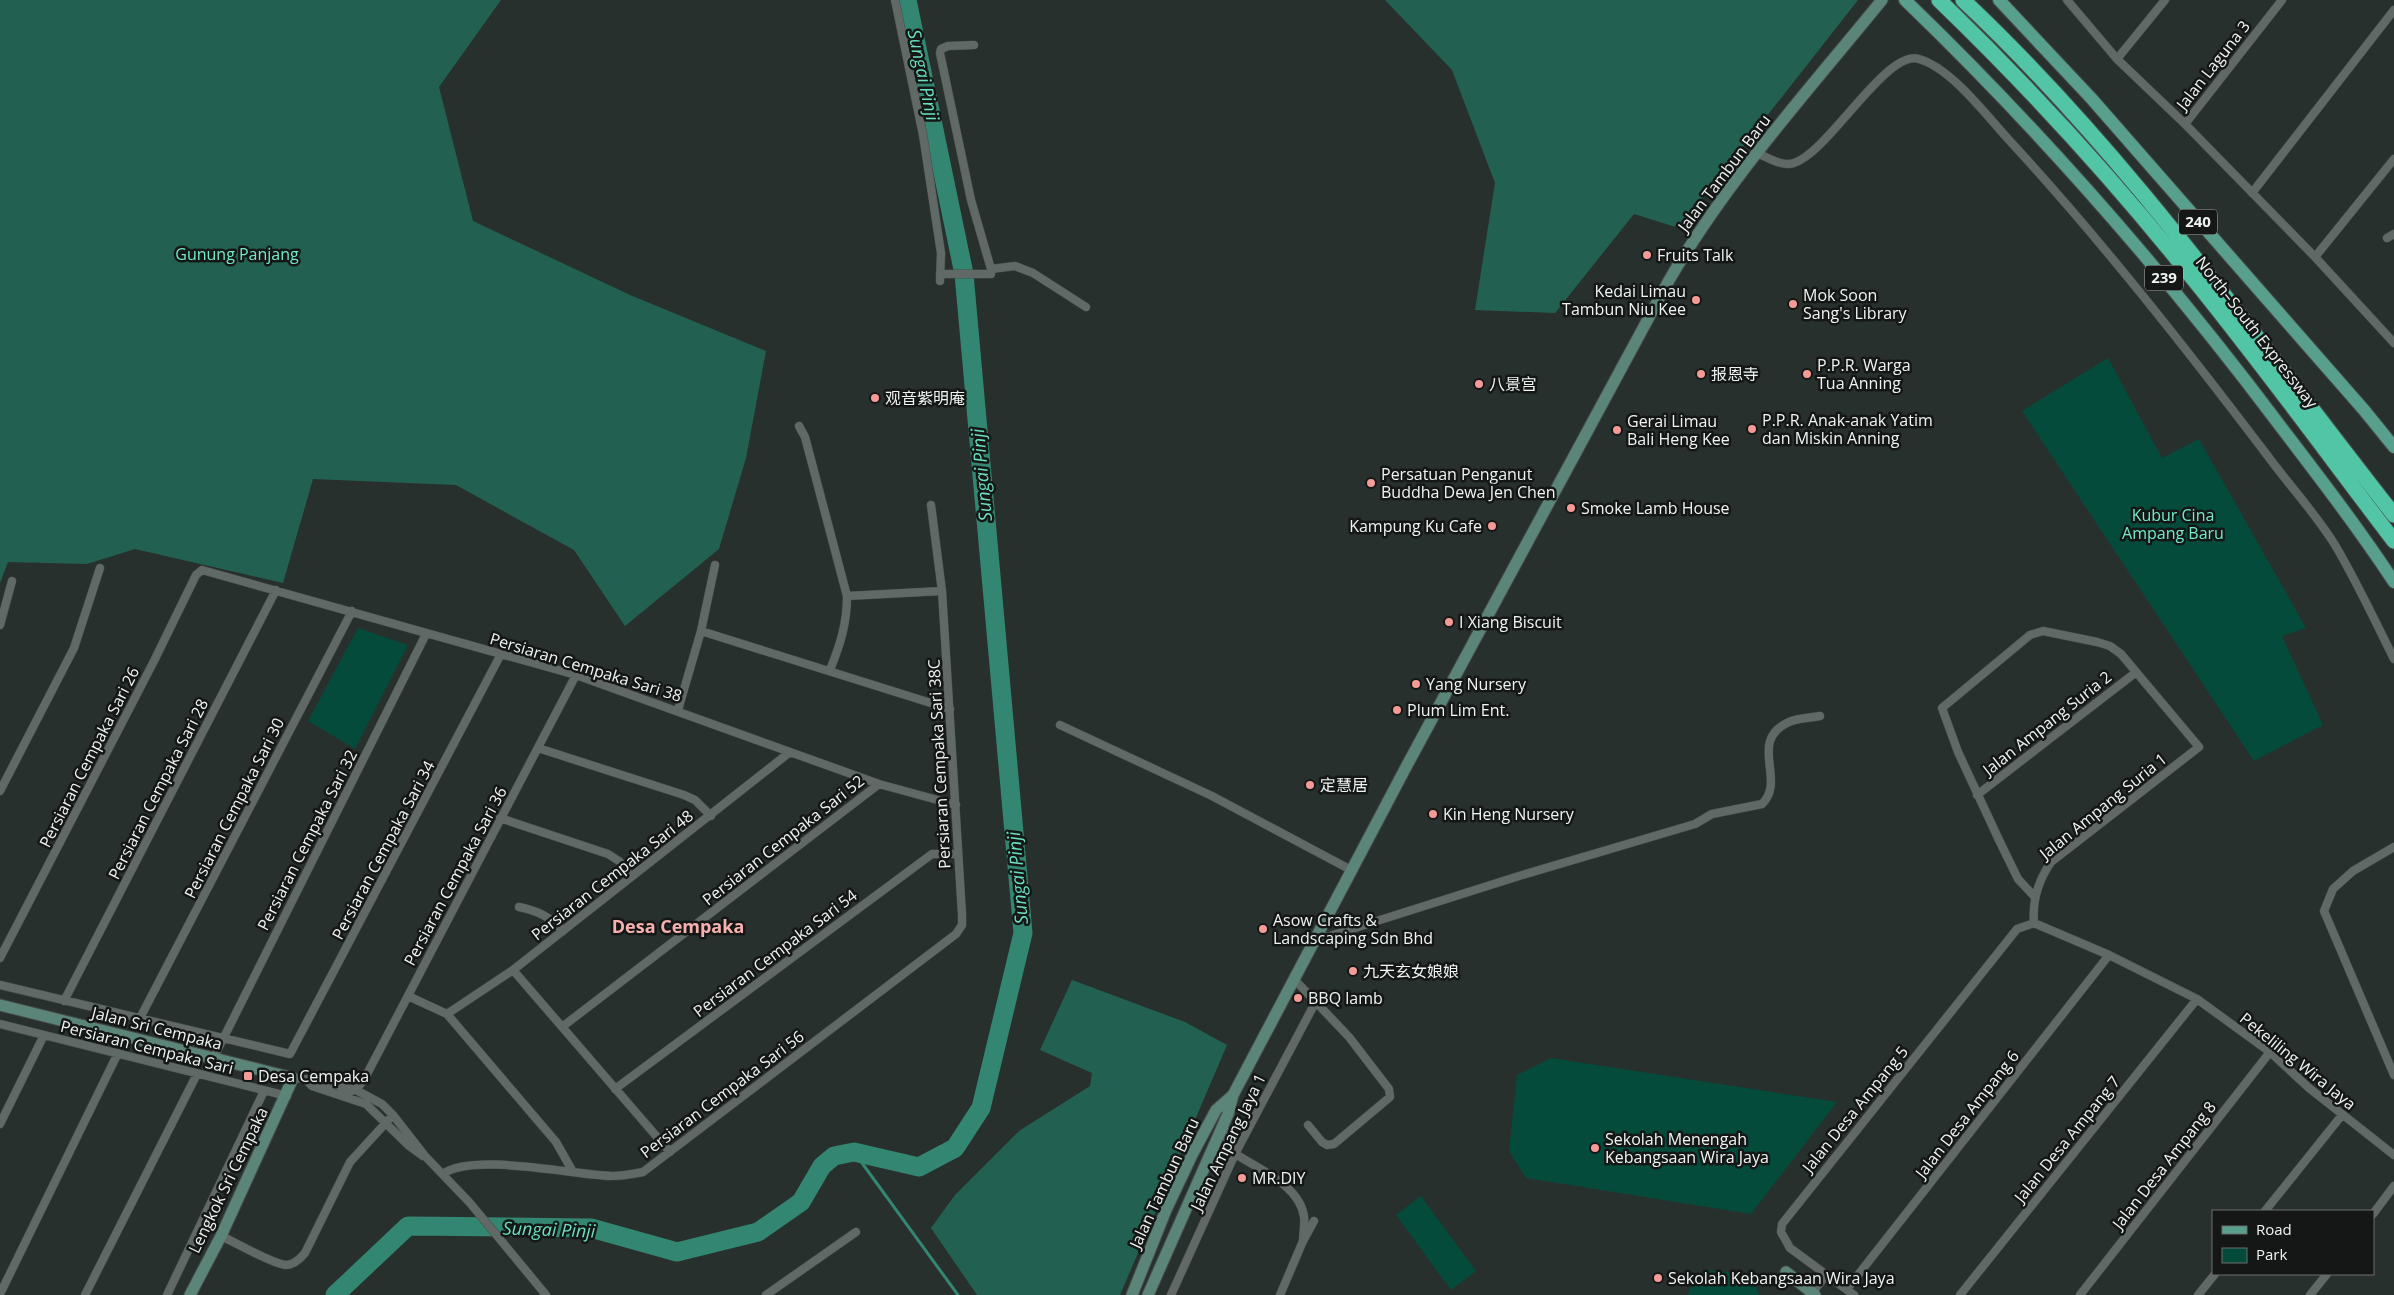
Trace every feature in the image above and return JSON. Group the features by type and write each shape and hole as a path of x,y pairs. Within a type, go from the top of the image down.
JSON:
{"highway":[{"name":"North–South Expressway","path":"1939,0 2060,124 2182,264 2243,341 2394,541"},
{"name":"North–South Expressway","path":"1964,0 2028,65 2143,193 2254,332 2394,515"}],"main road":[{"name":"Jalan Tambun Baru","path":"1148,1295 1223,1124 1233,1095 1317,940 1405,769 1668,282 1712,214 1757,153 1882,0"},
{"name":"239","path":"1905,0 2043,139 2164,278 2265,406 2373,550 2394,582"},
{"name":"240","path":"1999,0 2091,98 2364,410 2394,447"},
{"name":"Jalan Sri Cempaka","path":"0,1005 293,1078"},
{"name":"Lengkok Sri Cempaka","path":"190,1295 221,1236 293,1078"},
{"name":"Jalan Tambun Baru","path":"1132,1294 1166,1210 1192,1155 1216,1110 1233,1095"},
{"path":"1786,1272 1814,1294"}],"street":[{"path":"894,0 923,135 941,253 940,278 952,275 991,274 971,200 940,53 941,49 948,46 974,45"},
{"path":"2066,0 2117,59 2252,192 2393,342"},
{"path":"2117,59 2165,0"},
{"name":"Jalan Laguna 3","path":"2185,124 2282,0"},
{"path":"2252,192 2394,10"},
{"path":"1757,153 1786,164 1802,160 1823,141 1888,71 1905,59 1921,59 1948,76 1992,121 2080,219 2220,393 2334,544 2394,659"},
{"path":"2315,257 2394,159"},
{"path":"990,269 1015,266 1033,273 1086,307"},
{"path":"799,426 805,437 847,596 847,617 842,640 830,670"},
{"name":"Persiaran Cempaka Sari 38C","path":"931,505 942,591 956,805 957,854 962,919 962,925 956,934"},
{"path":"678,710 701,631 715,565"},
{"path":"0,790 74,648 100,568"},
{"name":"Persiaran Cempaka Sari 38","path":"202,570 576,675 678,710 879,784 956,805"},
{"name":"Persiaran Cempaka Sari 26","path":"0,958 154,661 196,575 202,570"},
{"path":"0,625 12,581"},
{"name":"Persiaran Cempaka Sari 28","path":"64,1001 276,590"},
{"path":"847,596 942,591"},
{"name":"Persiaran Cempaka Sari 30","path":"140,1018 352,611"},
{"path":"701,631 950,709"},
{"path":"2034,896 2018,879 1977,795 1958,752 1942,708 2030,635 2042,631 2110,646 2122,654 2135,672"},
{"name":"Persiaran Cempaka Sari 32","path":"213,1059 426,634"},
{"name":"Persiaran Cempaka Sari 34","path":"222,1038 286,1054 292,1053 501,654"},
{"name":"Jalan Ampang Suria 1","path":"2034,923 2034,896 2043,873 2051,862 2199,747 2135,672"},
{"name":"Jalan Ampang Suria 2","path":"1977,795 2135,672"},
{"name":"Persiaran Cempaka Sari 36","path":"356,1090 367,1074 576,675"},
{"path":"1317,940 1519,876 1695,824 1712,814 1762,804 1766,800 1769,791 1768,746 1773,732 1790,722 1820,716"},
{"path":"1060,725 1212,796 1353,871"},
{"path":"538,748 684,795 695,800 711,816"},
{"name":"Persiaran Cempaka Sari 48","path":"447,1014 512,970 711,816 790,752"},
{"name":"Persiaran Cempaka Sari 52","path":"562,1027 879,784"},
{"path":"500,818 608,854 619,861 631,878"},
{"path":"2394,847 2353,872 2334,889 2324,911 2392,1061 2394,1075"},
{"name":"Persiaran Cempaka Sari 54","path":"615,1089 932,854 957,854"},
{"path":"519,907 539,911 552,919 562,931"},
{"name":"Jalan Desa Ampang 5","path":"1854,1295 1790,1248 1781,1232 1782,1224 2017,928 2034,923"},
{"name":"Pekeliling Wira Jaya","path":"2034,923 2109,955 2197,999 2270,1052 2342,1115 2394,1155"},
{"name":"Persiaran Cempaka Sari 56","path":"443,1174 450,1168 488,1165 613,1176 643,1172 956,934"},
{"name":"Jalan Desa Ampang 6","path":"1847,1289 2109,955"},
{"path":"512,970 670,1152"},
{"path":"1294,980 1314,1003 1349,1037 1389,1089 1390,1097 1334,1144 1327,1145 1322,1142 1308,1125"},
{"path":"0,985 222,1038"},
{"path":"408,996 447,1014 556,1142 573,1172"},
{"name":"Jalan Desa Ampang 7","path":"1960,1295 2197,999"},
{"name":"Jalan Ampang Jaya 1","path":"1171,1295 1233,1153 1314,1003"},
{"name":"Persiaran Cempaka Sari","path":"0,1024 286,1096"},
{"path":"0,1124 44,1035"},
{"name":"Jalan Desa Ampang 8","path":"2080,1295 2270,1052"},
{"path":"0,1294 118,1053"},
{"path":"85,1295 197,1074"},
{"name":"Jalan Sri Cempaka","path":"293,1078 307,1081 316,1080 356,1090 371,1096 393,1115 425,1156 470,1203 546,1295"},
{"name":"Jalan Sri Cempaka","path":"307,1081 312,1086 366,1104 408,1145 425,1156"},
{"path":"339,1094 349,1094 356,1090 384,1120"},
{"path":"167,1295 264,1091"},
{"path":"221,1236 279,1263 293,1264 300,1260 350,1162 384,1120 393,1115"},
{"path":"2266,1210 2342,1115"},
{"path":"1223,1124 1233,1153"},
{"path":"1200,1173 1221,1155 1233,1153 1269,1174 1294,1194 1304,1217 1303,1241"},
{"path":"2374,1213 2394,1186"},
{"path":"1280,1295 1303,1241 1314,1221"},
{"path":"766,1295 856,1232"},
{"path":"1814,1294 1827,1274"},
{"path":"2198,1295 2214,1275"},
{"path":"2310,1295 2326,1275"}],"green space":[{"name":"Gunung Panjang","path":"0,0 501,0 439,87 473,221 630,295 766,351 746,458 719,549 625,626 574,550 456,485 313,479 283,583 135,549 87,564 8,562 0,583"},
{"path":"1385,0 1858,0 1679,228 1634,214 1555,313 1475,310 1495,183 1452,70"},
{"name":"Kubur Cina Ampang Baru","path":"2108,358 2162,458 2199,439 2306,628 2282,636 2323,725 2254,761 2022,411"},
{"path":"358,628 408,645 355,749 308,721"},
{"path":"1072,980 1185,1022 1227,1045 1120,1295 977,1295 931,1228 955,1195 1019,1131 1090,1086 1092,1073 1040,1050"},
{"path":"1551,1058 1837,1102 1751,1214 1526,1178 1509,1151 1517,1075"},
{"path":"1421,1196 1476,1271 1451,1290 1396,1215"},
{"path":"1708,1270 1752,1275 1759,1295 1688,1295 1690,1289"}],"waterway":[{"name":"Sungai Pinji","path":"335,1295 408,1226 591,1228 677,1252 758,1232 801,1202 822,1166 834,1156 854,1152 919,1167 955,1148 981,1108 1023,933 964,274 907,0"},
{"path":"854,1152 958,1295"}],"place":[{"name":"Fruits Talk","path":"1647,255"},
{"name":"Kedai Limau Tambun Niu Kee","path":"1696,300"},
{"name":"Mok Soon Sang's Library","path":"1793,304"},
{"name":"报恩寺","path":"1701,374"},
{"name":"P.P.R. Warga Tua Anning","path":"1807,374"},
{"name":"八景宫","path":"1479,384"},
{"name":"观音紫明庵","path":"875,398"},
{"name":"P.P.R. Anak-anak Yatim dan Miskin Anning","path":"1752,429"},
{"name":"Gerai Limau Bali Heng Kee","path":"1617,430"},
{"name":"Persatuan Penganut Buddha Dewa Jen Chen","path":"1371,483"},
{"name":"Smoke Lamb House","path":"1571,508"},
{"name":"Kampung Ku Cafe","path":"1492,526"},
{"name":"I Xiang Biscuit","path":"1449,622"},
{"name":"Yang Nursery","path":"1416,684"},
{"name":"Plum Lim Ent.","path":"1397,710"},
{"name":"定慧居","path":"1310,785"},
{"name":"Kin Heng Nursery","path":"1433,814"},
{"name":"Asow Crafts & Landscaping Sdn Bhd","path":"1263,929"},
{"name":"九天玄女娘娘","path":"1353,971"},
{"name":"BBQ lamb","path":"1298,998"},
{"name":"Desa Cempaka","path":"248,1076"},
{"name":"Sekolah Menengah Kebangsaan Wira Jaya","path":"1595,1148"},
{"name":"MR.DIY","path":"1242,1178"},
{"name":"Sekolah Kebangsaan Wira Jaya","path":"1658,1278"}],"district":[{"name":"Desa Cempaka","path":"678,927"}]}
